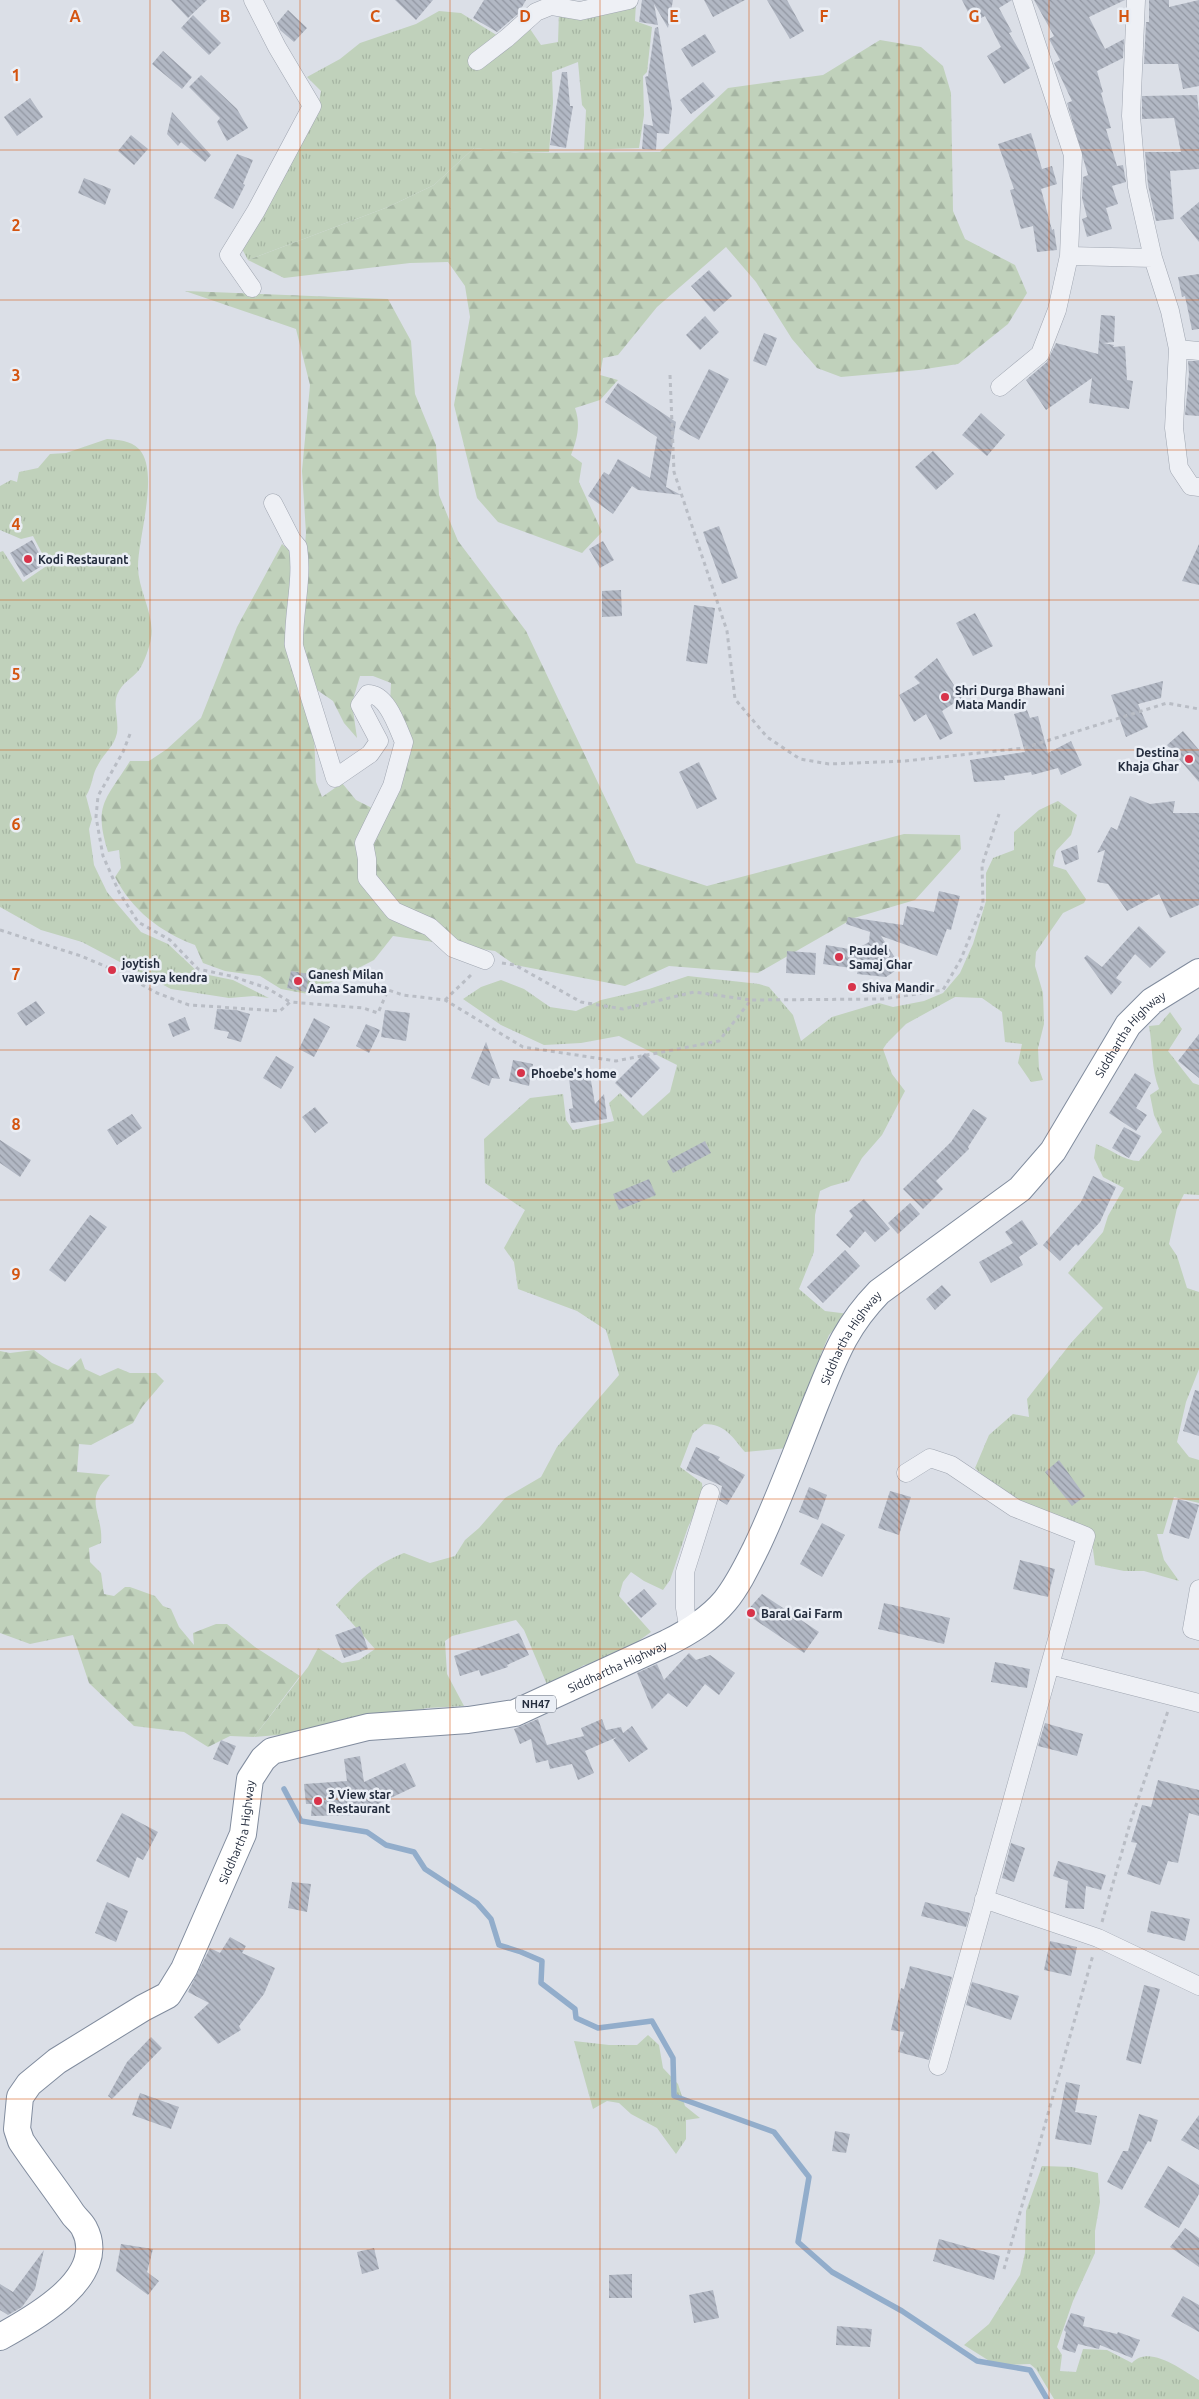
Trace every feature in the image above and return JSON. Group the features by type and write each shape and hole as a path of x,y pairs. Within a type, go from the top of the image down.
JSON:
{"highway":[{"name":"Siddhartha Highway","path":"0,2337 22,2325 54,2303 74,2284 86,2269 90,2247 84,2228 21,2140 17,2128 20,2097 29,2084 57,2061 143,2008 168,1996 184,1969 243,1834 250,1779 262,1758 272,1751 368,1727 468,1720 514,1713 689,1632 707,1619 725,1601 739,1581 771,1517 834,1357 859,1312 879,1292 1020,1189 1053,1151 1128,1025 1152,1000 1199,972"}],"street":[{"path":"252,288 229,255 256,211 312,106 277,47 253,0"},
{"path":"477,61 536,12 551,6 580,11 629,0"},
{"path":"1000,387 1040,354 1056,310 1069,256 1074,155 1022,0"},
{"path":"1136,0 1131,116 1137,188 1153,258 1170,311 1178,349 1174,428 1180,468 1191,486 1199,487"},
{"path":"1069,256 1153,258"},
{"path":"1178,349 1199,351"},
{"path":"273,503 292,540 298,547 298,599 293,626 294,646 335,778 370,754 379,741 360,705 368,694 375,694 383,699 404,742 392,786 364,843 367,858 367,878 394,911 430,927 453,948 485,960"},
{"path":"906,1472 930,1458 951,1465 1015,1508 1086,1536 938,2066"},
{"path":"689,1632 684,1608 685,1572 710,1492"},
{"path":"1199,1589 1192,1630 1199,1631"},
{"path":"1050,1664 1199,1703"},
{"path":"984,1899 1098,1938 1199,1986"}],"path":[{"path":"670,375 674,472 727,631 735,699 767,737 800,759 829,764 905,761 1024,748 1167,703 1199,708"},
{"path":"130,734 123,752 98,796 96,817 103,856 119,892 138,922 170,940 198,969 231,976 267,988 290,1002 363,1008 378,1013 388,990 403,996 446,1000 523,1047 616,1061 719,1041 751,1000"},
{"path":"446,1000 485,960 516,965 580,1002 623,1009 694,992 751,1000 884,999 943,990 961,959 983,904 982,865 998,814"},
{"path":"0,930 81,956 120,973 157,993 189,1006 280,1011 290,1002"},
{"path":"1004,2270 1131,1820 1173,1696"}],"green space":[{"path":"636,2 635,21 652,27 647,72 643,76 644,115 639,148 584,150 586,110 582,105 578,62 552,72 553,103 549,152 520,153 474,148 434,185 388,207 248,260 240,245 318,108 321,91 307,77 340,59 360,43 416,24 439,11 461,13 498,36 526,23 541,45 558,42 559,12"},
{"path":"880,40 921,47 943,66 951,93 953,211 965,239 1015,265 1027,293 1008,324 958,364 919,370 841,377 817,368 792,339 756,282 726,247 657,307 618,355 603,358 600,375 618,380 600,400 575,408 578,432 571,455 582,463 579,482 602,532 582,553 498,522 477,498 454,405 470,317 465,286 448,262 410,263 284,278 248,260 388,207 434,185 474,148 520,153 660,152 728,88 823,75"},
{"path":"185,291 388,299 411,341 415,394 436,445 439,495 458,541 526,631 636,863 707,886 904,834 960,835 961,849 915,900 854,918 758,973 669,966 625,986 515,965 495,951 393,936 374,960 308,994 281,989 260,976 225,971 203,963 195,945 170,934 148,919 122,889 115,877 121,868 119,850 108,852 102,823 102,812 104,803 130,761 149,761 167,749 201,718 237,627 282,544 295,556 294,591 284,644 314,734 316,782 322,797 342,783 356,800 386,815 398,778 411,753 406,729 390,704 391,683 373,676 360,676 352,703 357,738 344,723 333,701 307,683 296,647 306,533 302,471 310,385 296,329"},
{"path":"107,439 132,444 139,449 145,459 148,473 148,489 138,567 152,629 145,659 141,667 122,686 117,695 116,738 96,768 86,796 92,819 89,829 94,865 107,892 141,932 168,944 199,973 233,980 269,998 254,996 229,998 171,989 82,942 41,930 0,907 0,552 3,551 23,582 48,565 33,536 21,539 0,530 0,486 11,480 17,482 19,472 38,468 50,454 66,453"},
{"path":"1058,801 1077,815 1071,835 1056,851 1053,866 1066,870 1086,899 1084,903 1063,913 1036,952 1035,966 1043,993 1044,1024 1038,1048 1039,1069 1043,1080 1031,1082 1018,1063 1022,1044 1005,1042 1002,1012 982,998 955,997 906,1024 887,1043 883,1049 892,1074 905,1091 882,1135 862,1158 849,1181 820,1191 815,1215 814,1252 799,1289 825,1311 849,1314 829,1335 821,1354 817,1375 788,1448 745,1452 728,1432 712,1425 704,1424 693,1433 680,1467 702,1483 703,1497 688,1527 670,1580 663,1590 631,1572 623,1582 619,1596 651,1632 605,1663 584,1665 548,1687 524,1630 516,1620 452,1636 445,1641 447,1674 464,1706 427,1708 302,1733 254,1737 308,1667 318,1648 342,1663 359,1660 375,1649 336,1605 352,1588 375,1568 404,1553 430,1563 455,1556 465,1540 479,1528 505,1498 541,1477 557,1447 619,1375 606,1330 577,1311 518,1289 514,1262 504,1248 525,1210 485,1183 484,1139 530,1098 563,1094 566,1120 573,1130 614,1121 609,1103 620,1093 643,1116 670,1092 677,1065 619,1036 581,1043 544,1045 501,1025 463,999 481,987 501,980 524,989 550,1007 576,1011 601,1000 649,989 688,976 759,984 769,987 793,1015 801,1041 832,1017 879,1003 893,1007 924,1001 943,993 960,973 973,944 986,901 986,873 993,858 1014,850 1014,832 1039,810"},
{"path":"1170,1012 1182,1029 1168,1051 1193,1083 1199,1085 1199,1195 1184,1194 1177,1208 1169,1244 1177,1256 1187,1288 1199,1292 1199,1369 1186,1402 1177,1442 1189,1457 1199,1460 1199,1503 1174,1497 1163,1534 1157,1534 1164,1560 1179,1581 1144,1571 1124,1571 1095,1565 1091,1534 997,1490 975,1468 989,1435 1013,1414 1029,1417 1027,1399 1071,1343 1103,1308 1068,1273 1103,1232 1108,1216 1124,1188 1103,1177 1094,1158 1096,1144 1128,1159 1139,1161 1162,1132 1154,1115 1150,1095 1159,1089 1153,1066 1149,1026 1159,1025"},
{"path":"34,1350 52,1363 68,1370 81,1358 85,1369 100,1376 118,1368 130,1373 156,1373 164,1381 142,1407 133,1423 91,1445 79,1444 77,1472 110,1475 97,1492 96,1508 100,1524 101,1543 89,1548 90,1562 101,1573 104,1594 114,1596 125,1587 130,1587 155,1596 163,1606 171,1609 179,1627 194,1645 193,1633 216,1624 227,1624 255,1647 300,1676 254,1737 230,1736 208,1747 184,1732 134,1726 89,1683 73,1635 30,1644 0,1633 0,1351 10,1353"},
{"path":"648,2035 659,2045 663,2068 678,2084 685,2106 700,2118 686,2120 686,2139 676,2154 657,2128 631,2114 619,2103 607,2101 593,2109 574,2041 609,2045 637,2045"},
{"path":"1042,2166 1072,2167 1098,2173 1100,2202 1095,2231 1095,2253 1073,2301 1057,2347 1062,2355 1060,2371 1076,2372 1083,2349 1107,2350 1132,2363 1139,2358 1147,2356 1156,2357 1175,2365 1199,2380 1199,2399 1054,2399 1036,2369 1030,2364 1006,2365 991,2362 964,2345 989,2324 1020,2275 1025,2253 1026,2211"}],"building":[{"path":"171,0 207,0 188,18"},
{"path":"395,0 433,0 416,20"},
{"path":"484,0 526,0 518,14 497,32 473,18"},
{"path":"642,0 673,0 668,28 654,4 658,25 639,22"},
{"path":"704,0 745,0 713,17"},
{"path":"767,0 787,0 804,31 790,39"},
{"path":"962,0 1012,0 999,8 1012,32 1009,33 1030,68 1004,84 987,56 1001,47 985,16 973,22"},
{"path":"1034,0 1125,0 1089,17 1105,49 1124,39 1123,58 1097,71 1111,128 1106,129 1117,166 1123,165 1126,182 1112,186 1118,204 1106,208 1112,229 1087,237 1082,219 1087,217 1082,198 1083,177 1088,175 1067,103 1072,101 1054,63 1060,60 1049,39 1054,36"},
{"path":"1149,0 1169,0 1169,7 1199,0 1199,86 1183,89 1178,64 1144,64 1146,22 1149,22"},
{"path":"288,10 307,28 294,42 280,30 277,23"},
{"path":"193,15 221,43 209,55 181,28"},
{"path":"658,27 672,108 669,134 657,133 656,150 642,149 644,124 653,126 645,77 648,76 655,28"},
{"path":"705,34 716,52 692,67 681,49"},
{"path":"163,51 192,77 182,89 152,64"},
{"path":"562,72 567,72 570,106 573,106 566,148 550,145"},
{"path":"201,75 237,109 248,128 227,141 217,122 220,118 189,87"},
{"path":"703,82 715,96 691,114 680,100"},
{"path":"1197,95 1199,113 1199,169 1170,171 1174,219 1156,221 1148,185 1145,152 1181,152 1174,118 1142,119 1142,96"},
{"path":"30,98 43,117 17,136 4,117"},
{"path":"172,112 211,155 205,162 181,142 178,146 167,134"},
{"path":"1031,133 1042,169 1052,166 1057,184 1041,189 1052,230 1054,229 1057,250 1037,252 1033,226 1021,229 1010,190 1014,189 998,144"},
{"path":"131,135 148,149 134,165 118,151"},
{"path":"237,154 253,160 243,184 245,185 233,209 214,198"},
{"path":"84,178 111,189 105,205 78,193"},
{"path":"1199,202 1199,242 1180,218"},
{"path":"709,270 732,296 714,312 691,286"},
{"path":"1199,274 1199,329 1192,330 1185,296 1182,297 1178,277"},
{"path":"1101,315 1115,316 1114,342 1103,343 1114,345 1113,347 1125,346 1127,380 1133,381 1129,409 1089,403 1092,378 1046,410 1026,380 1047,362 1056,343 1098,354"},
{"path":"705,316 719,332 700,350 686,335"},
{"path":"764,333 777,338 766,366 753,361"},
{"path":"1188,361 1199,361 1199,416 1185,415 1189,374"},
{"path":"709,369 729,379 699,440 679,429"},
{"path":"618,383 676,422 666,487 681,495 638,490 632,486 613,514 588,496 604,472 609,475 618,459 650,478 657,437 605,402"},
{"path":"981,413 1005,435 987,456 962,435"},
{"path":"933,451 954,474 936,490 915,467"},
{"path":"719,526 738,578 722,584 703,532"},
{"name":"Kodi Restaurant","path":"32,540 45,564 24,577 10,553"},
{"path":"603,541 614,560 600,568 589,549"},
{"path":"1199,544 1199,585 1182,581"},
{"path":"621,590 622,616 602,617 602,591"},
{"path":"694,605 715,608 707,664 686,661"},
{"path":"975,613 993,646 973,656 956,623"},
{"path":"937,658 962,698 942,711 953,733 940,740 926,714 914,722 899,695 920,683 914,677"},
{"path":"1163,681 1161,698 1138,704 1148,727 1126,737 1111,695"},
{"path":"1027,710 1030,718 1038,716 1048,753 1071,741 1082,765 1061,775 1058,768 1032,775 1031,772 1004,776 1005,780 974,782 970,760 1025,752 1014,714"},
{"name":"Destina Khaja Ghar","path":"1183,731 1199,750 1199,782 1167,745"},
{"path":"699,762 717,799 697,809 679,772"},
{"path":"1130,796 1150,804 1175,801 1173,813 1199,813 1199,905 1170,918 1159,894 1127,911 1108,884 1097,882 1105,850 1097,853 1111,827 1117,830"},
{"path":"1077,845 1079,859 1065,865 1061,851"},
{"path":"939,891 960,896 951,930 947,929 937,956 881,936 901,967 886,977 857,974 858,969 823,964 826,945 855,950 869,942 870,932 846,924 848,917 903,925 907,906 934,912"},
{"path":"1139,926 1166,952 1150,968 1135,954 1116,978 1122,982 1111,995 1084,958 1087,955 1102,967"},
{"path":"787,951 816,953 815,975 786,973"},
{"name":"Ganesh Milan Aama Samuha","path":"291,971 309,974 306,992 287,988"},
{"path":"36,1001 45,1013 26,1026 17,1013"},
{"path":"217,1009 236,1010 250,1014 241,1042 227,1038 229,1032 214,1029"},
{"path":"385,1010 410,1013 406,1041 381,1037"},
{"path":"185,1017 190,1030 173,1037 168,1024"},
{"path":"314,1018 330,1027 314,1057 299,1049"},
{"path":"366,1024 380,1030 369,1053 356,1046"},
{"path":"1199,1034 1199,1078 1178,1061"},
{"path":"486,1042 500,1079 492,1078 489,1086 471,1078"},
{"path":"645,1053 660,1068 631,1098 615,1083"},
{"path":"276,1056 294,1067 281,1089 263,1078"},
{"name":"Phoebe's home","path":"513,1060 533,1064 529,1086 509,1081"},
{"path":"589,1069 595,1104 604,1094 607,1119 571,1123 569,1109 573,1108 568,1072"},
{"path":"1135,1073 1151,1083 1136,1108 1147,1115 1136,1131 1109,1113"},
{"path":"315,1107 328,1123 315,1133 302,1117"},
{"path":"973,1109 987,1118 968,1147 969,1149 936,1181 943,1189 923,1209 903,1189 951,1142"},
{"path":"132,1114 142,1128 117,1145 107,1130"},
{"path":"1124,1127 1141,1136 1129,1158 1112,1148"},
{"path":"0,1140 31,1160 20,1177 0,1163"},
{"path":"705,1141 711,1153 673,1173 667,1161"},
{"path":"1093,1176 1116,1187 1100,1222 1078,1246 1076,1244 1060,1261 1043,1245 1081,1202"},
{"path":"649,1179 656,1195 619,1210 613,1194"},
{"path":"864,1199 890,1229 875,1242 865,1231 850,1248 836,1235 853,1216 849,1211"},
{"path":"910,1203 920,1214 898,1234 888,1223"},
{"path":"90,1215 107,1227 65,1282 49,1270"},
{"path":"1022,1220 1038,1244 1019,1257 1023,1265 991,1283 979,1262 1013,1243 1005,1232"},
{"path":"845,1250 860,1266 823,1303 807,1287"},
{"path":"942,1285 951,1295 935,1310 926,1299"},
{"path":"1195,1390 1199,1391 1199,1436 1183,1431"},
{"path":"696,1447 720,1457 718,1460 745,1475 727,1505 719,1500 722,1486 686,1470"},
{"path":"1059,1460 1085,1496 1072,1506 1045,1472"},
{"path":"809,1487 827,1495 818,1520 799,1512"},
{"path":"890,1491 911,1497 899,1535 878,1528"},
{"path":"1178,1499 1199,1505 1189,1539 1169,1533"},
{"path":"822,1523 845,1535 822,1577 800,1564"},
{"path":"1020,1560 1055,1569 1048,1597 1013,1589"},
{"path":"644,1589 657,1604 641,1618 627,1603"},
{"path":"762,1594 819,1632 804,1653 745,1613"},
{"path":"884,1603 950,1618 944,1644 878,1629"},
{"path":"360,1626 368,1649 344,1658 335,1635"},
{"path":"519,1633 529,1655 507,1665 508,1667 481,1676 479,1670 460,1676 454,1656"},
{"path":"689,1653 696,1660 710,1655 735,1673 719,1695 705,1684 687,1707 668,1693 652,1709 637,1673 657,1664 664,1680"},
{"path":"995,1662 1030,1669 1027,1688 991,1682"},
{"path":"538,1719 547,1745 584,1736 581,1728 602,1719 606,1730 621,1727 623,1733 632,1726 648,1749 629,1762 613,1740 617,1737 585,1751 594,1773 578,1780 572,1764 550,1769 548,1760 536,1763 531,1739 520,1744 514,1729"},
{"path":"1045,1723 1083,1734 1077,1756 1038,1746"},
{"path":"221,1740 236,1746 228,1765 213,1759"},
{"path":"360,1756 364,1782 405,1763 416,1786 365,1810 365,1815 311,1816 312,1804 306,1804 304,1784 347,1781 344,1759"},
{"path":"1158,1780 1199,1790 1199,1816 1189,1813 1178,1863 1168,1861 1160,1885 1127,1874 1137,1843 1131,1842 1142,1805 1151,1807"},
{"path":"122,1813 158,1832 143,1860 137,1857 129,1878 96,1861"},
{"path":"1011,1843 1025,1848 1014,1882 1002,1878"},
{"path":"1058,1861 1106,1875 1101,1890 1086,1886 1084,1909 1065,1908 1068,1881 1053,1876"},
{"path":"292,1882 311,1884 307,1912 288,1908"},
{"path":"107,1902 128,1911 116,1942 95,1933"},
{"path":"925,1902 970,1913 966,1927 921,1916"},
{"path":"1151,1911 1190,1919 1185,1941 1147,1932"},
{"path":"230,1937 246,1946 242,1953 275,1968 264,1994 239,2026 241,2030 218,2044 194,2017 209,2003 188,1992 210,1948 220,1953"},
{"path":"1050,1941 1077,1947 1071,1976 1044,1970"},
{"path":"910,1966 952,1977 929,2060 898,2052 904,2032 891,2030 901,1988 904,1989"},
{"path":"972,1982 1019,1996 1011,2020 966,2005"},
{"path":"1144,1985 1160,1989 1141,2064 1126,2060"},
{"path":"151,2037 162,2048 112,2099 108,2096 127,2062"},
{"path":"1066,2082 1080,2085 1075,2112 1097,2116 1091,2145 1055,2139"},
{"path":"140,2093 179,2107 171,2129 132,2115"},
{"path":"1139,2114 1158,2120 1151,2142 1148,2141 1122,2190 1107,2182 1123,2151 1128,2151"},
{"path":"1199,2115 1199,2150 1181,2140"},
{"path":"835,2131 850,2134 846,2153 832,2151"},
{"path":"1168,2166 1199,2185 1199,2194 1179,2228 1144,2207"},
{"path":"1185,2228 1199,2238 1199,2267 1170,2247"},
{"path":"939,2239 1000,2256 994,2280 933,2261"},
{"path":"121,2244 153,2249 147,2272 159,2281 148,2295 116,2271"},
{"path":"374,2248 379,2269 362,2274 357,2252"},
{"path":"44,2250 35,2289 22,2307 8,2315 0,2310 0,2284 13,2292"},
{"path":"632,2274 632,2298 609,2298 609,2275"},
{"path":"713,2290 719,2318 694,2323 689,2295"},
{"path":"1183,2296 1199,2305 1199,2332 1171,2316"},
{"path":"1071,2313 1085,2317 1083,2326 1117,2334 1118,2332 1140,2340 1132,2358 1100,2345 1099,2349 1078,2344 1075,2353 1062,2349 1066,2332 1064,2330"},
{"path":"837,2326 872,2329 870,2347 836,2345"}],"waterway":[{"path":"284,1789 301,1821 367,1832 386,1845 414,1852 425,1869 477,1903 491,1919 499,1945 542,1961 541,1983 575,2009 576,2018 598,2028 652,2021 673,2058 674,2096 774,2132 809,2177 798,2242 832,2272 902,2311 977,2361 1030,2370 1047,2399"}],"place":[{"name":"Kodi Restaurant","path":"28,559"},
{"name":"Shri Durga Bhawani Mata Mandir","path":"945,697"},
{"name":"Destina Khaja Ghar","path":"1189,759"},
{"name":"Paudel Samaj Ghar","path":"839,957"},
{"name":"joytish vawisya kendra","path":"112,970"},
{"name":"Ganesh Milan Aama Samuha","path":"298,981"},
{"name":"Shiva Mandir","path":"852,987"},
{"name":"Phoebe's home","path":"521,1073"},
{"name":"Baral Gai Farm","path":"751,1613"},
{"name":"3 View star Restaurant","path":"318,1801"}]}
